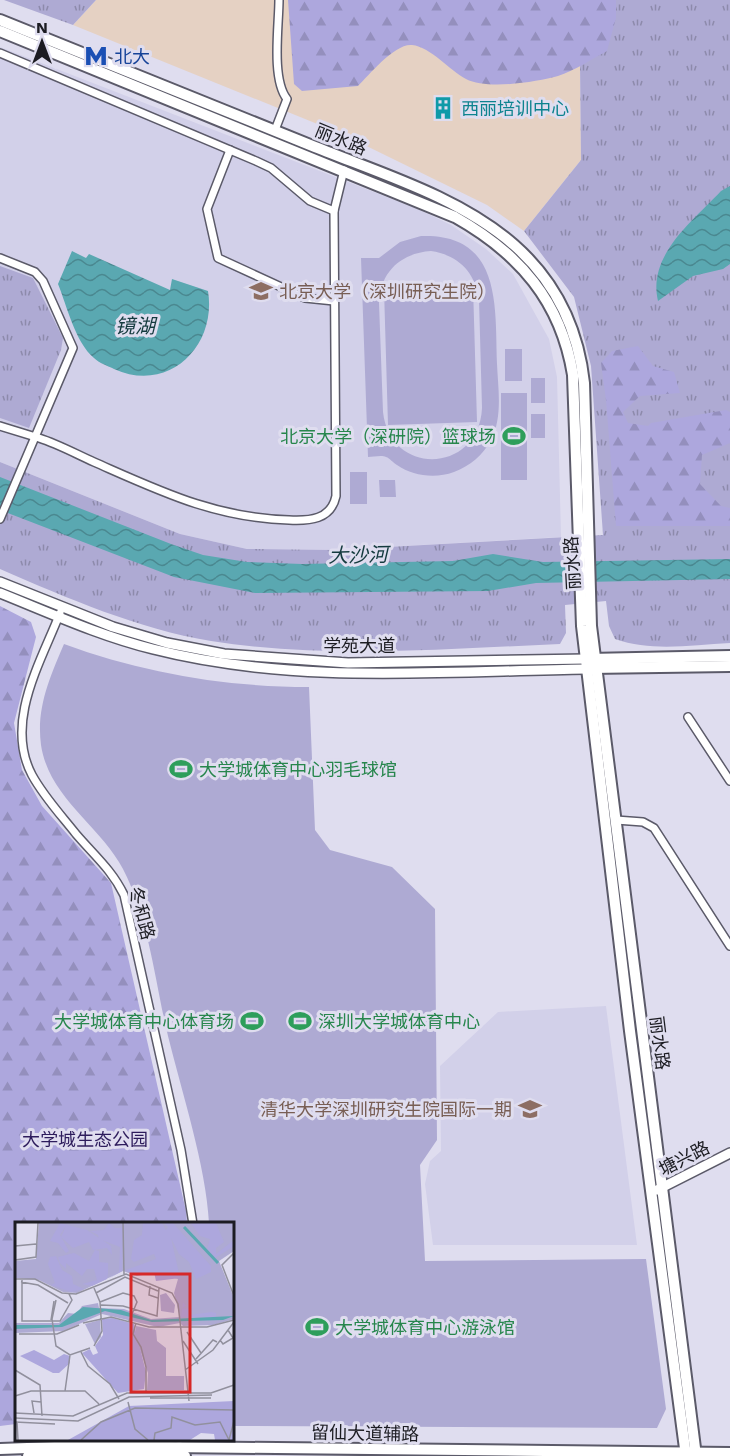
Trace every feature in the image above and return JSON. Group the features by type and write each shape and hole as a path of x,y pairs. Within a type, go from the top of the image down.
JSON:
{"main road":[{"name":"丽水路","path":"0,20 275,130 465,211 513,245 542,274 569,321 582,366 586,414 582,535"},
{"name":"丽水路","path":"0,31 426,203 468,224 505,250 536,284 563,335 573,375 587,626 630,1031 658,1190"},
{"name":"学苑大道","path":"591,664 730,656"},
{"name":"丽水路","path":"591,664 616,820 691,1455"},
{"name":"学苑大道","path":"591,664 730,666"},
{"name":"留仙大道辅路","path":"0,1449 74,1446 691,1455 726,1453"},
{"path":"28,1456 165,1456 181,1448"}],"street":[{"path":"275,130 287,99 281,92 278,74 279,0"},
{"path":"0,53 271,168 310,201 334,211"},
{"path":"230,150 207,209 218,258 305,298 334,302"},
{"path":"0,426 33,437 180,500 217,512 255,519 300,520 324,516 334,505 336,496 334,211 344,170"},
{"path":"0,258 35,272 43,281 73,348 33,437 0,519"},
{"name":"学苑大道","path":"0,582 104,635 154,650 219,662 275,669 354,673 591,664"},
{"name":"学苑大道","path":"0,592 61,612"},
{"name":"冬和路","path":"61,612 26,701 22,727 25,750 33,775 51,803 116,877 124,896 181,1150 194,1222"},
{"path":"688,717 730,781"},
{"path":"616,820 643,822 654,828 730,946"},
{"name":"塘兴路","path":"658,1190 730,1153"}],"shaded area":[{"path":"96,0 561,0 580,63 581,160 524,231 487,205 342,134 73,25"},
{"name":"北京大学（深圳研究生院）","path":"0,47 418,209 451,225 486,249 513,274 549,339 557,377 561,537 333,550 247,549 180,534 0,462"},
{"name":"清华大学深圳研究生院国际一期","path":"606,1006 637,1245 433,1245 425,1184 430,1161 441,1151 440,1066 498,1012"}],"green space":[{"path":"4,0 96,0 73,25"},
{"path":"288,0 616,0 616,18 607,51 558,76 512,84 475,82 466,79 426,50 412,45 390,54 358,86 302,91 294,84"},
{"path":"561,0 730,0 730,643 657,647 615,639 609,626 606,601 565,605 566,633 560,644 385,651 254,647 184,636 130,621 0,569 0,462 180,534 247,549 333,550 603,535 591,366 574,297 524,231 581,160 580,63"},
{"path":"421,236 447,238 467,247 480,260 489,277 496,319 499,402 497,422 491,440 484,450 471,463 447,474 432,476 417,474 403,469 389,458 368,457 361,258 379,258 400,242","holes":["431,251 441,253 464,266 477,289 482,408 477,430 466,446 451,455 434,459 417,457 401,448 389,433 383,412 379,303 383,282 394,266 420,253"]},
{"path":"0,266 33,278 63,338 61,350 29,428 0,418"},
{"path":"473,286 477,422 388,425 384,289"},
{"path":"638,346 653,366 674,372 680,393 640,396 623,412 628,423 648,426 651,423 726,410 730,412 730,443 702,455 700,484 721,506 730,508 730,526 616,526 601,363 612,351"},
{"path":"505,349 522,349 522,381 505,381"},
{"path":"531,378 545,378 545,403 531,403"},
{"name":"北京大学（深研院）篮球场","path":"501,393 527,393 527,480 501,480"},
{"path":"531,414 545,414 545,438 531,438"},
{"path":"350,472 367,472 367,504 350,504"},
{"path":"379,480 395,480 396,497 380,497"},
{"name":"大学城生态公园","path":"0,606 31,622 36,637 14,723 22,770 42,806 111,883 187,1222 15,1222 15,1424 0,1426"},
{"name":"深圳大学城体育中心","path":"64,644 124,663 185,676 246,684 309,687 315,830 330,850 392,867 435,909 437,1140 420,1165 425,1261 646,1259 666,1409 657,1428 234,1426 234,1222 209,1222 193,1130 168,1036 145,930 132,888 113,853 64,796 46,764 40,731 42,705"}],"water":[{"path":"730,186 730,264 723,269 693,276 658,301 656,284 659,269 666,254 686,227 721,191"},
{"name":"镜湖","path":"72,251 86,258 89,254 170,290 172,279 208,291 209,311 205,330 197,346 185,360 170,370 153,375 134,375 96,360 87,351 72,323 58,284"},
{"path":"0,477 171,544 203,555 247,562 302,564 453,561 493,554 543,562 730,559 730,579 536,583 488,591 255,593 174,577 0,510"}],"place":[{"name":"北大","path":"96,56"},
{"name":"西丽培训中心","path":"443,108"},
{"name":"北京大学（深圳研究生院）","path":"261,291"},
{"name":"北京大学（深研院）篮球场","path":"514,436"},
{"name":"大学城体育中心羽毛球馆","path":"181,769"},
{"name":"大学城体育中心体育场","path":"252,1021"},
{"name":"深圳大学城体育中心","path":"300,1021"},
{"name":"清华大学深圳研究生院国际一期","path":"530,1109"},
{"name":"大学城体育中心游泳馆","path":"317,1327"}],"water label":[{"name":"大沙河","path":"358,555"}]}
